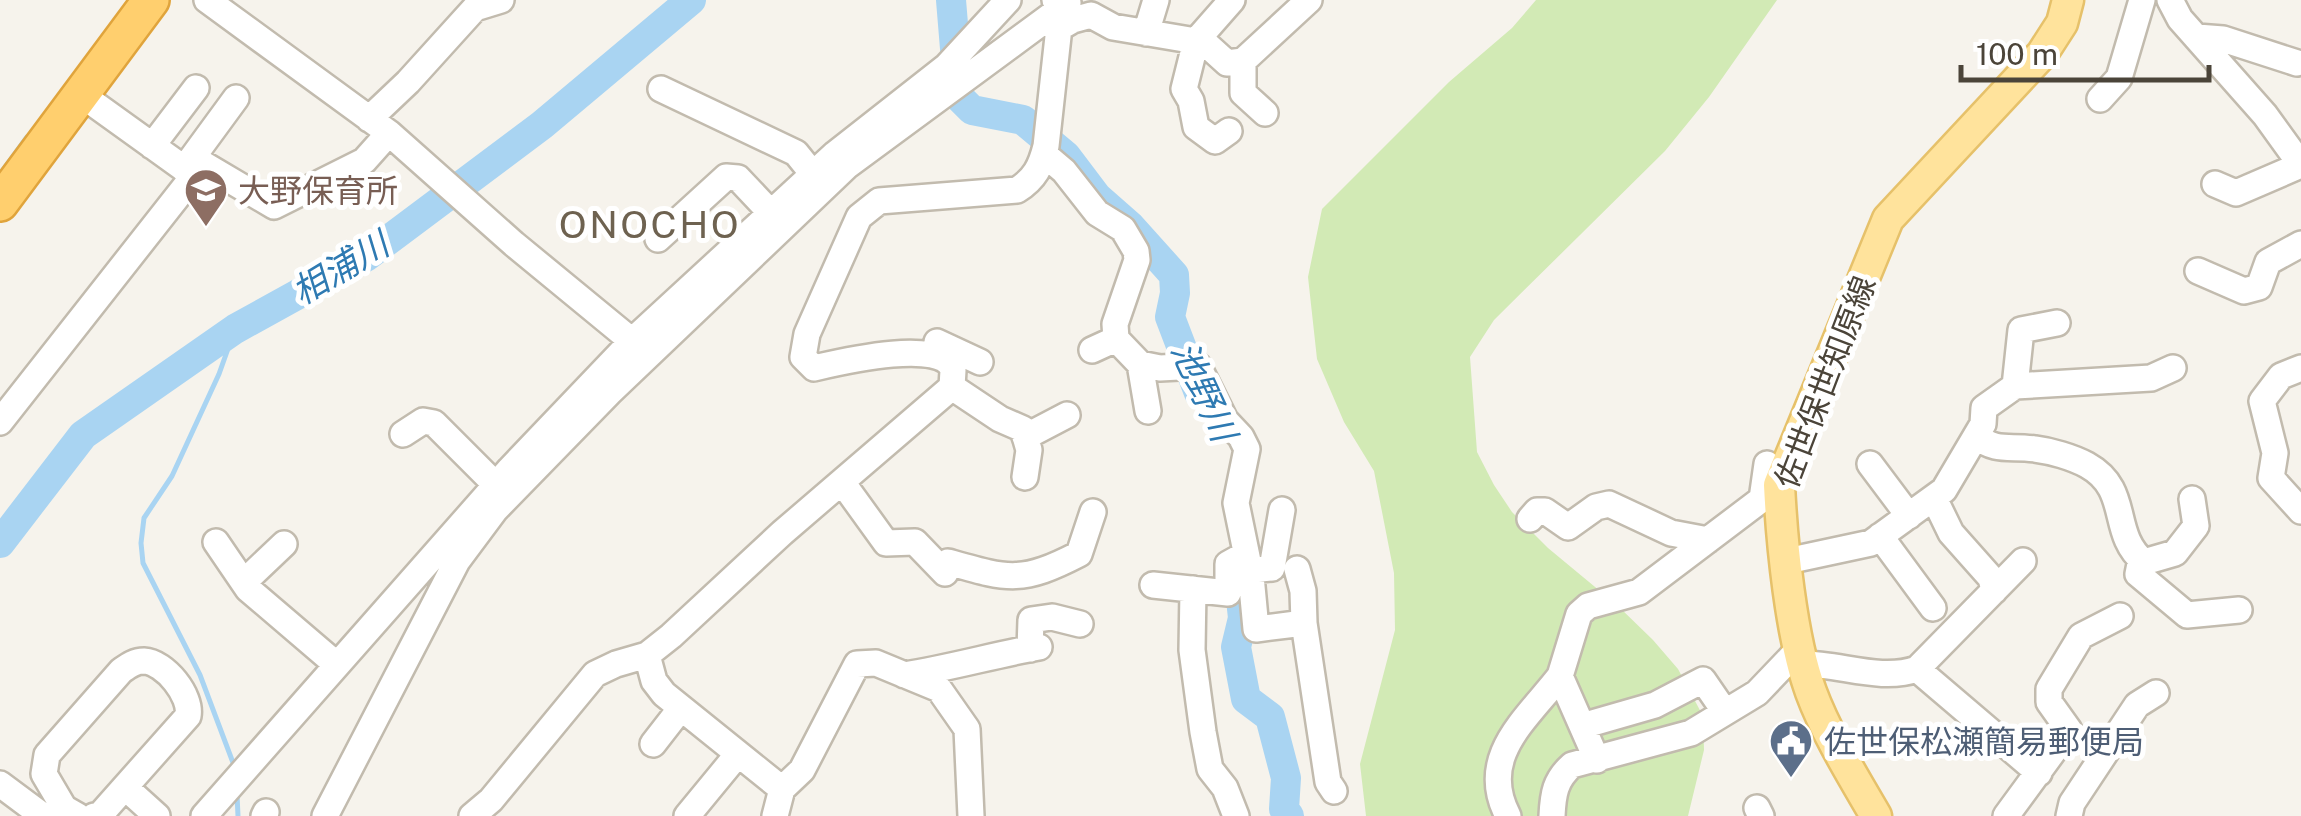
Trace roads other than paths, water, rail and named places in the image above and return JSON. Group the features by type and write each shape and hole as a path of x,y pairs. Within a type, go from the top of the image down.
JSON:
{"highway":[{"path":"0,203 152,0"}],"main road":[{"name":"佐世保世知原線","path":"1876,816 1812,696 1800,656 1787,562 1772,494 1780,486 1888,220 2042,54 2062,22 2068,0"}],"street":[{"path":"207,0 242,10 632,341"},
{"path":"188,172 203,164 274,206 364,161 379,126 408,82 475,8 501,0"},
{"path":"325,816 457,561 495,510 609,393 848,166 955,78 970,40 1008,0"},
{"path":"1146,33 1156,0"},
{"path":"1229,130 1215,141 1196,127 1192,101 1184,89 1196,41 1232,0"},
{"path":"1062,9 1073,20 1091,15 1105,25 1206,44 1227,63 1243,61 1309,0"},
{"path":"2100,99 2120,78 2142,0"},
{"path":"2170,0 2301,165 2236,193 2216,184"},
{"path":"204,816 496,485 632,341 813,174 1062,9"},
{"path":"472,816 491,800 596,674 647,655 952,386 953,371 946,360 931,353 814,368 803,356 807,334 859,217 879,201 1018,190 1028,183 1041,166 1062,9"},
{"path":"2197,37 2222,38 2297,62"},
{"path":"1243,61 1243,93 1266,113"},
{"path":"152,146 196,88"},
{"path":"661,89 796,153 813,174"},
{"path":"79,94 188,172"},
{"path":"0,422 188,172 236,98"},
{"path":"1045,144 1097,213 1124,229 1136,250 1137,260 1114,324 1116,339 1140,364 1148,411"},
{"path":"658,239 726,178 738,178 772,212"},
{"path":"2198,271 2244,291 2259,287 2268,262 2301,244"},
{"path":"2015,386 2021,330 2058,323"},
{"path":"1092,350 1116,339"},
{"path":"886,356 886,347 939,342 980,362"},
{"path":"1140,364 1160,368 1198,366 1225,420 1247,449 1236,503 1256,629 1304,623"},
{"path":"2301,368 2281,376 2262,401 2276,453 2271,478 2301,512"},
{"path":"1787,562 1860,548 1934,498 1944,490 1983,424 1984,408 2015,386 2157,369"},
{"path":"952,386 1000,419 1023,429 1030,450 1025,476"},
{"path":"1025,437 1066,415"},
{"path":"403,434 423,420 434,423 496,485"},
{"path":"1976,436 1989,446 2034,448 2090,466 2119,501 2122,531 2130,550 2144,562 2175,554 2196,526 2192,498"},
{"path":"1508,816 1498,792 1497,766 1506,746 1560,676 1579,614 1588,606 1639,592 1772,494 1768,464"},
{"path":"1870,464 1909,516"},
{"path":"842,482 886,543 915,542 935,568 948,562 1006,578 1044,572 1079,554 1093,512"},
{"path":"1934,498 1950,533 1990,578 1994,591"},
{"path":"1530,519 1537,511 1545,511 1568,526 1596,507 1609,504 1671,533 1708,540"},
{"path":"1153,585 1228,593 1228,564 1248,562 1272,568 1282,510"},
{"path":"1880,536 1933,608"},
{"path":"216,542 244,582 336,664"},
{"path":"244,582 284,544"},
{"path":"2141,558 2138,574 2187,614 2240,610"},
{"path":"1552,816 1558,777 1572,765 1691,732 1756,694 1800,656 1867,672 1917,669 2023,561"},
{"path":"1297,569 1328,782 1334,791"},
{"path":"1193,589 1192,650 1202,732 1210,769 1225,788 1236,816"},
{"path":"2006,816 2069,730 2049,702 2049,688 2057,673 2081,636 2120,616"},
{"path":"904,674 1034,648 1031,620 1052,617 1080,624"},
{"path":"647,655 654,681 681,708 782,790"},
{"path":"144,661 155,664 181,688 190,706 188,716 126,788 93,816 64,808 44,774 47,755 121,672 132,663 144,661"},
{"path":"775,816 782,790 802,770 857,664 876,662 939,690 967,730 971,816"},
{"path":"1917,669 2038,773"},
{"path":"1560,676 1596,760"},
{"path":"1582,726 1655,705 1703,680 1725,712"},
{"path":"2068,816 2072,803 2137,705 2156,692"},
{"path":"652,744 681,708"},
{"path":"687,816 738,754"},
{"path":"0,784 40,815"},
{"path":"126,788 157,816"}],"waterway":[{"name":"相浦川","path":"0,543 83,435 235,329 367,256 542,125 691,0"},
{"name":"池野川","path":"951,0 959,97 972,110 1023,120 1066,156 1097,197 1130,226 1174,275 1170,317 1199,393"},
{"path":"0,174 27,137 33,136"},
{"path":"235,329 219,374 172,476 144,518 141,543 143,563 200,675 235,768"},
{"name":"池野川","path":"1239,581 1243,618 1236,647 1246,699 1270,717 1286,778 1284,809 1289,816"},
{"path":"237,794 238,816"}],"place":[{"name":"大野保育所","path":"206,228"},
{"name":"佐世保松瀬簡易郵便局","path":"1791,779"}],"district":[{"name":"ONOCHO","path":"650,224"}]}
